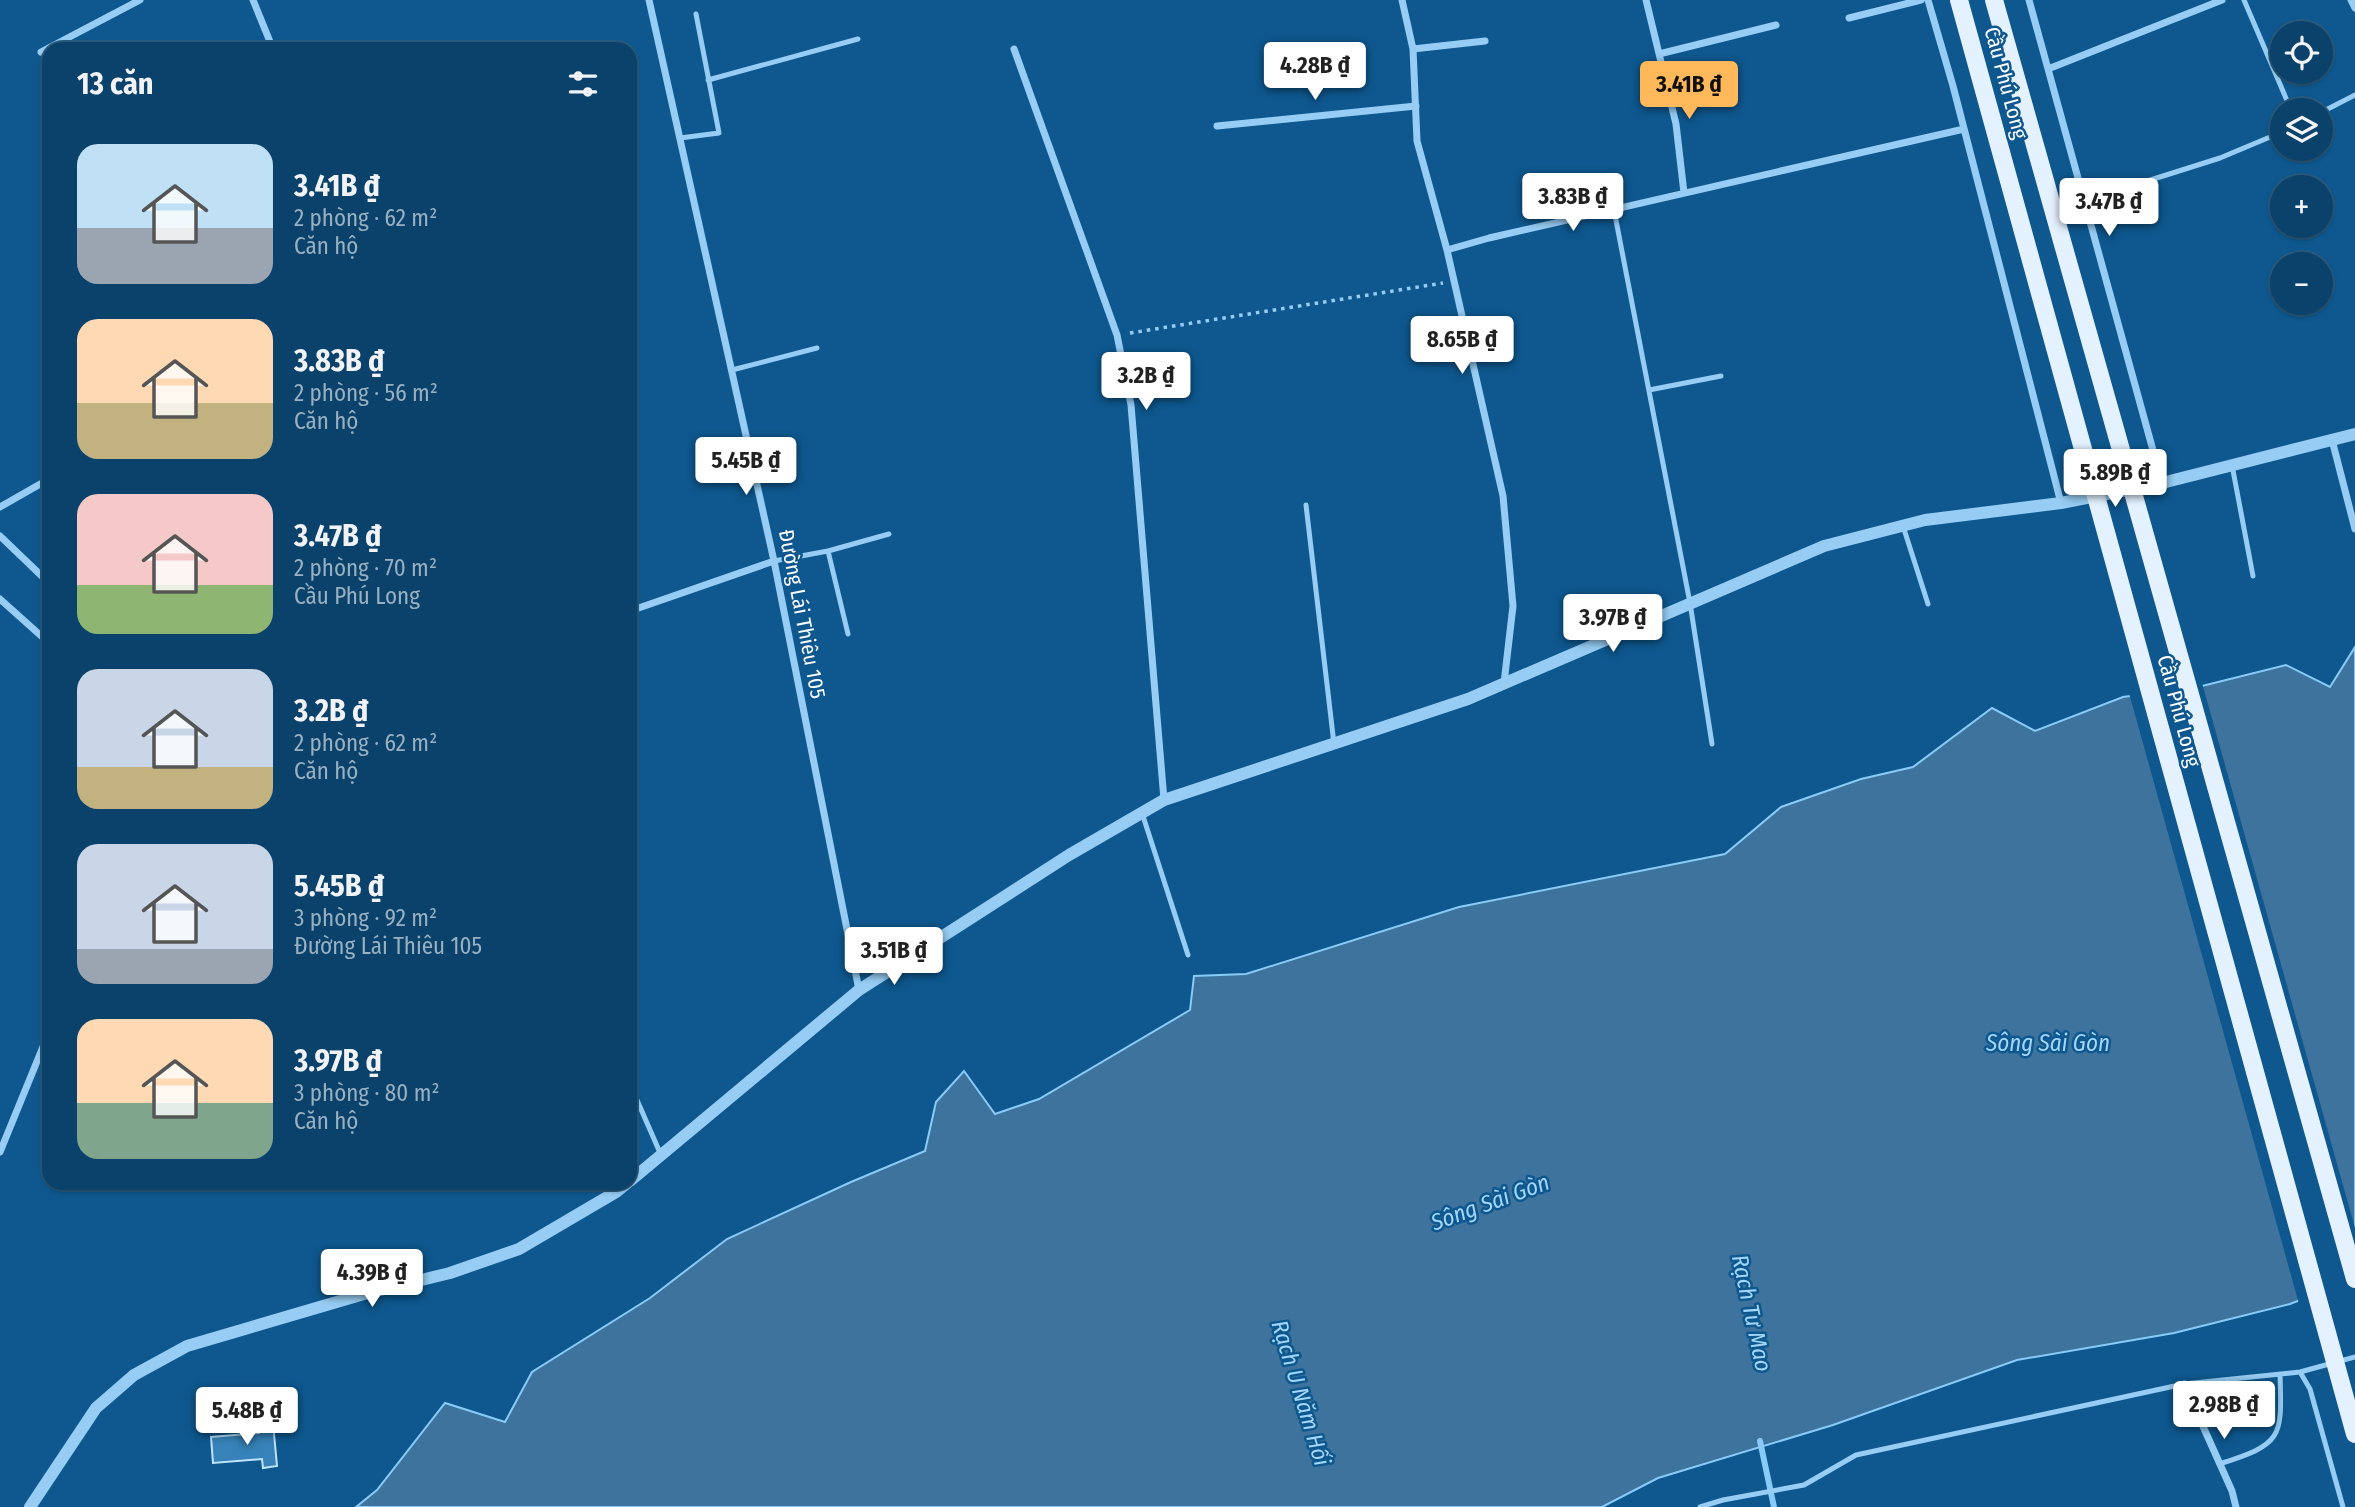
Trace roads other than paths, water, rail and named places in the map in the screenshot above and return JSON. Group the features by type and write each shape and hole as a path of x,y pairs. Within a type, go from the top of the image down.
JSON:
{"main road":[{"name":"Cầu Phú Long","path":"1959,0 2355,1434"},
{"name":"Cầu Phú Long","path":"1994,0 2355,1279"}],"street":[{"path":"60,42 140,0"},
{"path":"253,0 270,42"},
{"name":"Đường Lái Thiêu 105","path":"649,0 774,561 859,990"},
{"path":"1402,0 1413,49 1417,141 1455,281 1503,496 1513,606 1504,684"},
{"path":"1646,0 1676,124 1684,193"},
{"path":"1849,18 1922,0"},
{"path":"1928,0 2061,503"},
{"path":"2029,0 2162,483"},
{"path":"2048,69 2222,0"},
{"path":"2351,0 2355,8"},
{"path":"1659,54 1776,25"},
{"path":"1413,49 1485,41"},
{"path":"1014,49 1117,335 1131,405 1164,800"},
{"path":"1217,126 1416,106"},
{"path":"1447,250 1964,129"},
{"path":"637,1175 859,990 1069,855 1164,800 1468,699 1824,546 1925,520 2061,503 2162,483 2355,434"},
{"path":"2332,440 2355,529"},
{"path":"0,507 42,483"},
{"path":"0,536 42,576"},
{"path":"637,609 774,561"},
{"path":"0,599 42,637"},
{"path":"0,1152 42,1049"},
{"path":"30,1507 96,1408 134,1375 187,1346 364,1294 450,1273 519,1249 618,1190"},
{"path":"2184,1384 2232,1491 2235,1507"}],"lane":[{"path":"2244,0 2286,98"},
{"path":"680,138 719,133 695,14"},
{"path":"708,80 858,39"},
{"path":"2333,106 2355,95"},
{"path":"2084,201 2220,158 2270,137"},
{"path":"1614,209 1690,603 1712,744"},
{"path":"732,370 817,348"},
{"path":"1649,390 1721,376"},
{"path":"2232,466 2253,576"},
{"path":"1307,505 1334,744"},
{"path":"1903,526 1928,604"},
{"path":"774,561 828,551 889,534"},
{"path":"828,551 848,634"},
{"path":"1142,813 1188,955"},
{"path":"637,1100 661,1155"},
{"path":"1700,1507 1804,1485 1856,1455 2184,1384 2301,1372 2355,1357"},
{"path":"2301,1372 2310,1389 2343,1507"},
{"path":"2219,1464 2254,1453 2272,1441 2282,1420 2280,1374"}],"water":[{"name":"Sông Sài Gòn","path":"2355,647 2355,1279 2290,1304 2174,1333 2017,1360 1833,1425 1658,1478 1602,1507 356,1507 377,1490 445,1403 505,1422 532,1372 650,1298 727,1239 925,1151 936,1102 964,1071 995,1114 1039,1099 1190,1010 1194,976 1246,974 1459,907 1725,854 1781,807 1861,779 1913,767 1992,708 2035,731 2123,697 2202,686 2286,665 2330,687"}],"waterway":[{"name":"Rạch Tư Mao","path":"1760,1441 1774,1507"}],"water label":[{"name":"Rạch U Năm Hối","path":"1301,1393"}]}
